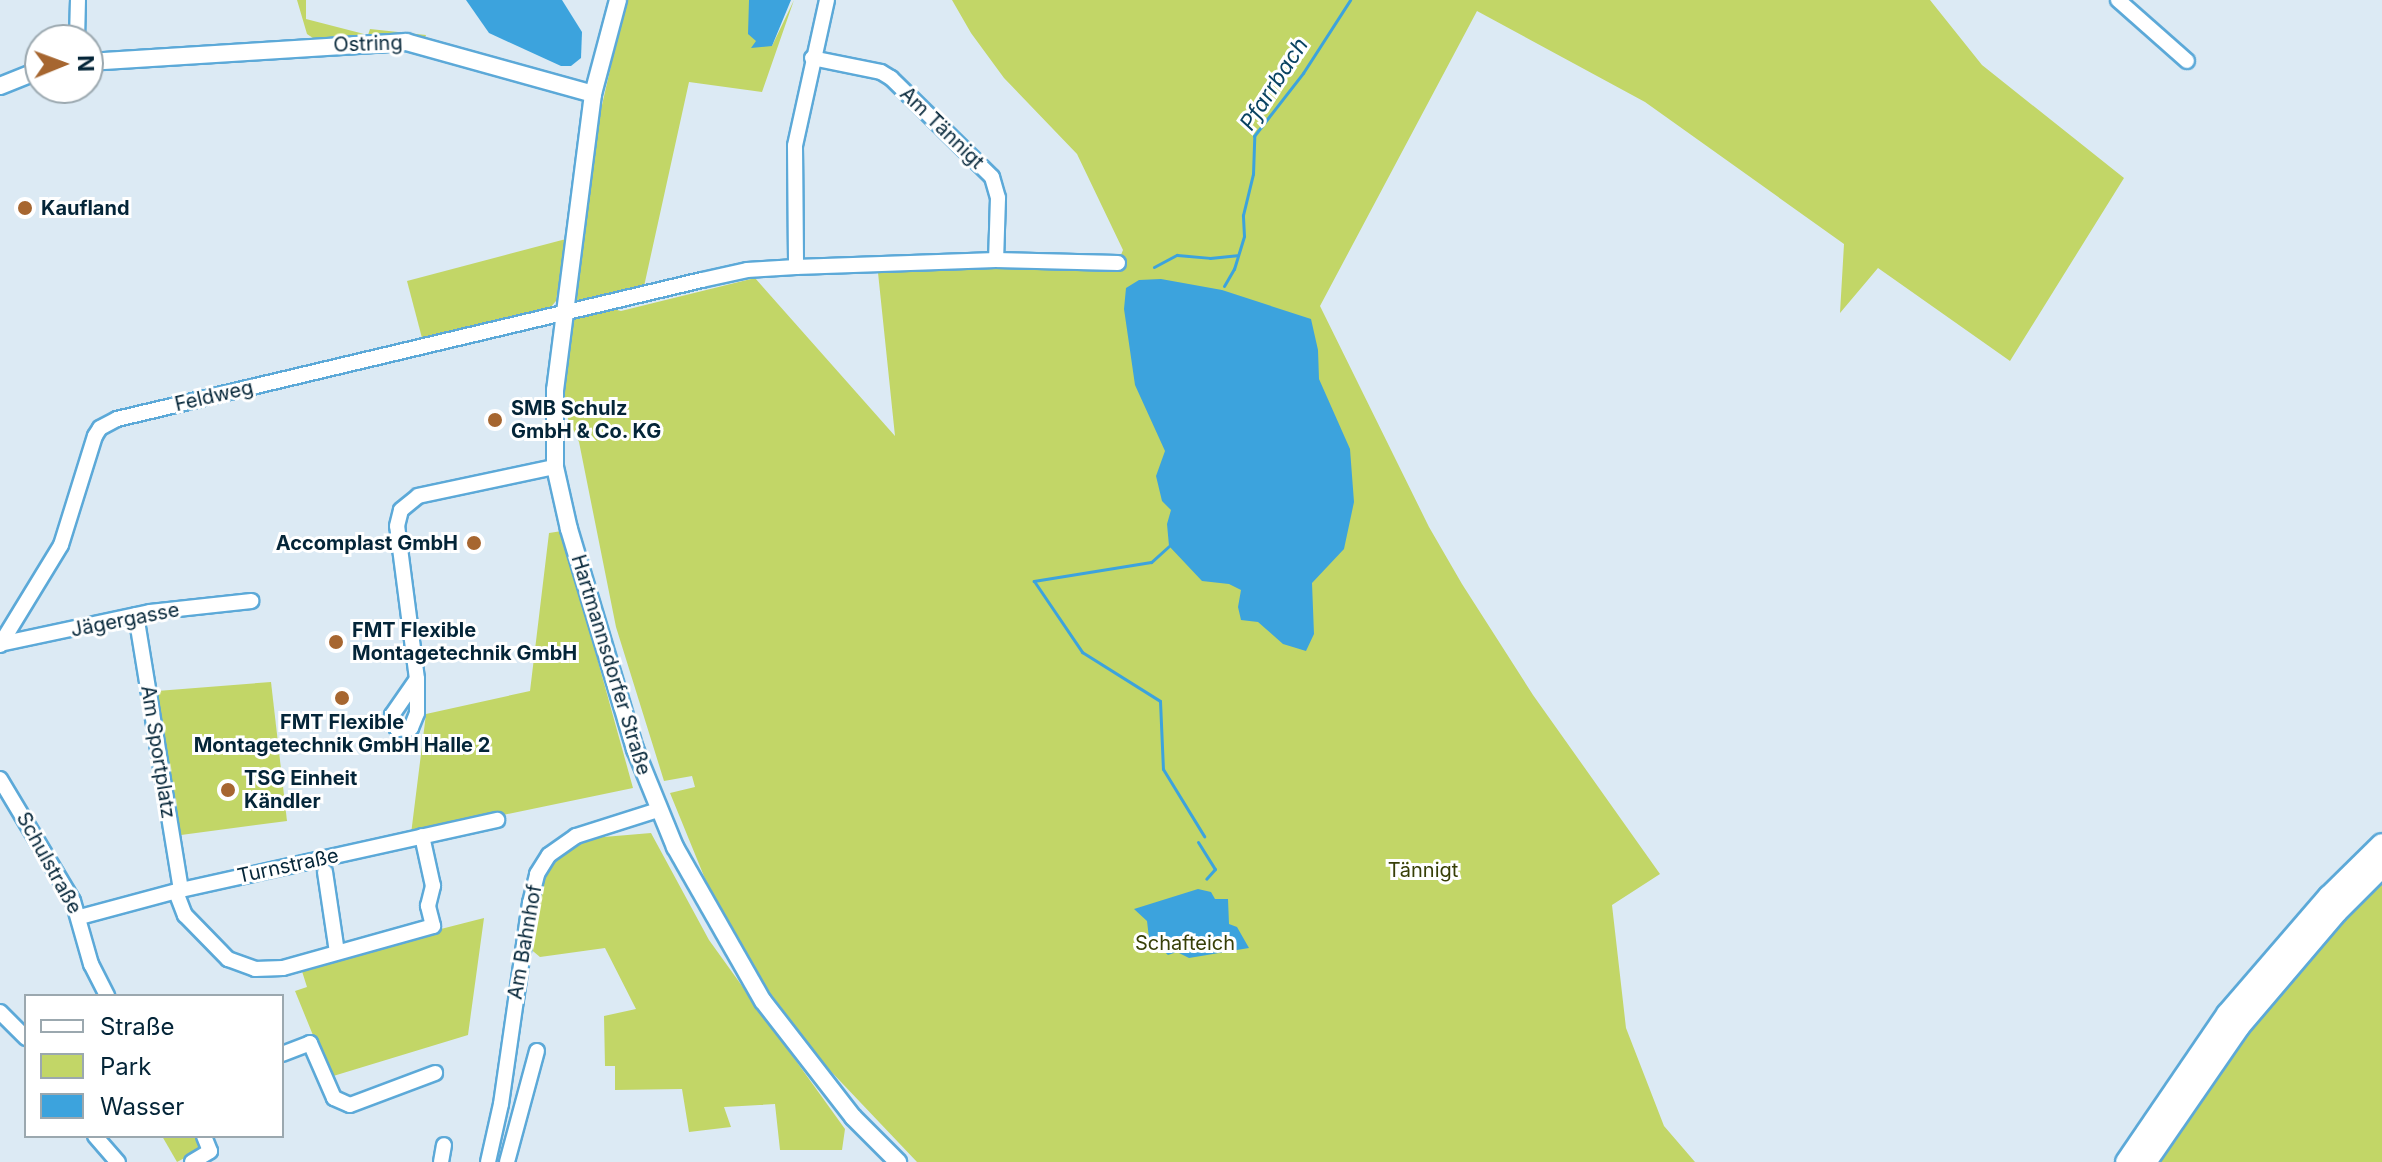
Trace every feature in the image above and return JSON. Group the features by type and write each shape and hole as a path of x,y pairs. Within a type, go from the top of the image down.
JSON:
{"highway":[{"path":"2126,1162 2185,1071 2254,981 2329,896 2382,844"},
{"path":"2146,1162 2199,1081 2274,984 2382,867"}],"main road":[{"path":"593,94 618,0"},
{"name":"Ostring","path":"104,61 406,42 593,94"},
{"path":"0,86 24,76"},
{"name":"Hartmannsdorfer Straße","path":"593,94 555,390 555,467 569,529 635,749 658,810 746,977 824,1082 898,1162"}],"street":[{"path":"77,24 78,0"},
{"path":"796,267 795,146 827,0"},
{"path":"2118,0 2187,61"},
{"name":"Am Tännigt","path":"812,58 881,72 891,78 992,177 998,198 996,260"},
{"path":"565,312 747,270 996,260 1118,263"},
{"name":"Feldweg","path":"0,644 61,545 90,448 100,428 132,416 565,312"},
{"path":"417,679 397,526 401,510 418,496 555,467"},
{"name":"Jägergasse","path":"0,644 136,615 251,601"},
{"name":"Am Sportplatz","path":"136,615 185,915 228,959 255,969 276,969 337,952"},
{"name":"Schulstraße","path":"0,779 80,917 91,964 106,994"},
{"name":"Am Bahnhof","path":"537,1051 508,1156 489,1156 537,874 549,855 576,836 658,810"},
{"name":"Turnstraße","path":"80,917 179,891 497,820"},
{"path":"325,872 337,952 433,926 428,906 433,886 422,836"},
{"path":"0,1012 24,1036"},
{"path":"284,1053 310,1043 334,1098 350,1105 435,1073"},
{"path":"101,1138 118,1162"},
{"path":"192,1162 210,1151 205,1138"},
{"path":"441,1162 444,1145"}],"green space":[{"path":"297,0 306,0 306,19 368,35 370,29 426,35 425,38 316,40 307,34"},
{"path":"626,0 749,0 750,11 772,46 794,0 762,92 689,82 643,291 575,303 594,140"},
{"path":"952,0 1930,0 1982,65 2124,178 2010,361 1878,268 1840,313 1844,244 1645,102 1477,11 1320,306 1429,527 1462,584 1533,695 1660,874 1612,905 1626,1028 1664,1126 1695,1162 917,1162 822,1062 762,982 708,886 670,793 695,787 692,776 664,781 616,627 579,442 559,400 572,316 609,308 621,311 755,278 895,436 877,263 1118,262 1123,250 1077,154 1004,78 971,33"},
{"path":"566,239 556,301 550,308 422,338 407,281"},
{"path":"562,531 633,788 411,834 426,714 530,691 549,533"},
{"name":"TSG Einheit Kändler","path":"271,682 287,821 181,835 157,691"},
{"path":"651,833 709,940 845,1129 842,1150 780,1150 775,1104 724,1107 731,1127 689,1132 682,1089 615,1090 615,1066 605,1066 604,1016 636,1009 605,948 540,957 528,947 539,883 556,857 592,838"},
{"path":"2382,884 2382,1162 2159,1162 2252,1027 2343,921"},
{"path":"484,918 468,1035 330,1077 295,991 307,987 300,965"},
{"path":"163,1138 203,1138 207,1146 177,1162"}],"water":[{"path":"466,0 562,0 582,32 581,58 571,66 561,66 489,33"},
{"path":"749,0 791,0 772,46 751,48 756,41 748,34"},
{"path":"1161,279 1222,290 1311,319 1318,350 1319,379 1350,449 1354,502 1344,549 1312,583 1314,634 1306,651 1283,644 1258,622 1241,620 1238,607 1241,590 1229,584 1202,581 1169,546 1167,524 1171,510 1162,501 1156,476 1165,451 1135,385 1124,309 1126,288 1139,280"},
{"path":"1198,889 1211,892 1215,899 1228,899 1229,924 1237,927 1249,948 1189,958 1177,952 1168,955 1149,938 1147,921 1134,909"}],"waterway":[{"name":"Pfarrbach","path":"1224,286 1234,269 1244,236 1243,215 1253,174 1254,136 1303,73 1350,0"},
{"path":"1154,267 1177,255 1210,258 1237,255"},
{"path":"1169,546 1151,562 1034,581 1082,652 1160,701 1163,769 1204,836"},
{"path":"1198,842 1215,869 1206,879"}],"place":[{"name":"Kaufland","path":"25,208"},
{"name":"SMB Schulz GmbH & Co. KG","path":"495,420"},
{"name":"Accomplast GmbH","path":"474,543"},
{"name":"FMT Flexible Montagetechnik GmbH","path":"336,642"},
{"name":"FMT Flexible Montagetechnik GmbH Halle 2","path":"342,698"},
{"name":"TSG Einheit Kändler","path":"228,790"}],"park label":[{"name":"Tännigt","path":"1423,870"},
{"name":"Schafteich","path":"1185,943"}]}
